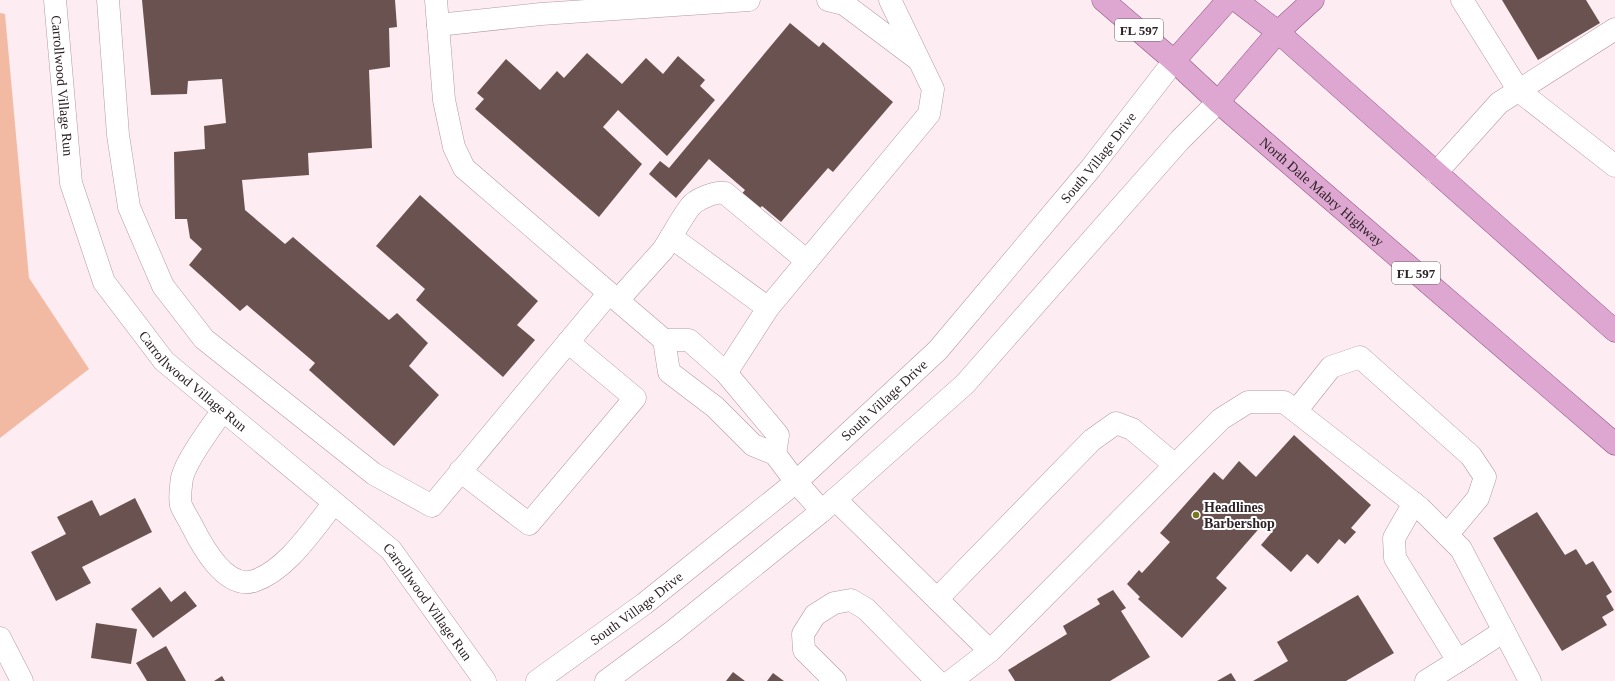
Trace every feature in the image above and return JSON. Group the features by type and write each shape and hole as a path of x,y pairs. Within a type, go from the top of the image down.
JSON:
{"main road":[{"name":"North Dale Mabry Highway","path":"1104,0 1174,61 1218,102 1615,444"},
{"path":"1174,61 1228,0"},
{"path":"1236,0 1278,32 1615,331"},
{"path":"1218,102 1278,32 1313,0"}],"street":[{"name":"Carrollwood Village Run","path":"55,0 71,183 104,282 164,361 391,550 485,681"},
{"path":"108,0 118,135 129,207 163,286 204,339 374,474 432,506 568,342 663,250 691,205 712,194 722,192 725,193 807,261"},
{"path":"436,0 444,100 454,147 464,168 664,340 689,340 726,373 778,435 775,454"},
{"path":"438,25 542,14 749,0"},
{"path":"726,373 768,308 929,114 933,89 890,0"},
{"path":"840,1 919,60"},
{"path":"1462,1 1519,91 1615,166"},
{"path":"1436,173 1500,103 1615,29"},
{"name":"South Village Drive","path":"537,681 644,604 796,482 938,350 1091,168 1174,61"},
{"path":"606,681 672,632 829,505 965,384 1175,146 1218,102"},
{"path":"671,237 768,308"},
{"path":"664,340 669,372 716,407 753,445 775,454 796,482 829,505 937,599 990,651"},
{"path":"460,471 529,524 635,398 568,342"},
{"path":"1296,411 1331,367 1360,357 1471,456 1485,477 1478,498 1447,535"},
{"path":"952,681 990,651 1221,419 1248,402 1284,402 1414,503 1447,535 1461,549 1530,681"},
{"path":"223,410 192,457 182,476 180,493 181,505 184,512 205,551 219,568 237,580 253,581 266,575 282,564 300,546 334,503"},
{"path":"937,599 1092,440 1116,423 1132,429 1175,465"},
{"path":"1414,503 1394,538 1395,558 1458,661"},
{"path":"835,681 804,650 803,634 815,615 834,603 851,600 866,609 937,681"},
{"path":"1426,681 1504,631"},
{"path":"0,638 22,681"}],"shaded area":[{"path":"0,13 5,14 29,278 89,369 0,438"}],"building":[{"path":"142,0 395,0 397,27 389,28 390,67 369,70 372,148 308,153 309,175 242,180 245,210 285,244 293,237 389,320 397,313 428,343 409,366 439,395 394,446 309,370 315,363 247,305 240,311 189,265 202,249 190,238 187,219 175,219 174,152 205,149 204,126 226,123 222,79 188,81 187,94 151,95"},
{"path":"1502,0 1586,0 1600,23 1538,60"},
{"path":"790,23 819,47 823,42 893,102 833,172 828,168 781,222 762,206 757,211 740,196 745,190 709,159 676,198 649,174 660,161 669,168"},
{"path":"587,53 622,84 646,58 663,74 678,56 705,80 700,86 715,100 667,156 618,110 603,127 642,164 599,217 475,109 484,99 477,93 506,59 540,90 557,71 564,78"},
{"path":"420,195 538,301 517,325 535,340 503,377 416,300 425,289 376,246"},
{"path":"1294,435 1371,505 1351,528 1356,532 1345,544 1339,539 1318,564 1307,554 1291,572 1261,545 1272,532 1263,524 1216,578 1227,588 1182,638 1138,599 1140,597 1127,584 1139,570 1142,573 1170,542 1160,533 1214,472 1223,480 1239,461 1256,477"},
{"path":"135,498 152,532 82,567 91,583 56,601 31,552 66,534 57,517 92,500 100,516"},
{"path":"1537,512 1565,555 1576,549 1586,565 1593,561 1612,592 1606,596 1614,610 1602,617 1607,625 1562,651 1493,538"},
{"path":"160,587 171,602 185,591 197,606 153,638 131,609"},
{"path":"1113,590 1126,608 1121,611 1150,657 1110,681 1015,681 1008,670 1067,634 1063,626 1100,604 1097,599"},
{"path":"1358,595 1394,653 1346,681 1253,681 1288,661 1277,642"},
{"path":"96,623 137,629 131,664 91,658"},
{"path":"166,646 186,681 147,681 136,663"},
{"path":"733,672 745,681 726,681"},
{"path":"773,673 784,681 767,681"},
{"path":"1231,673 1236,681 1217,681"},
{"path":"222,676 225,681 214,681"}],"place":[{"name":"Headlines Barbershop","path":"1196,515"}]}
